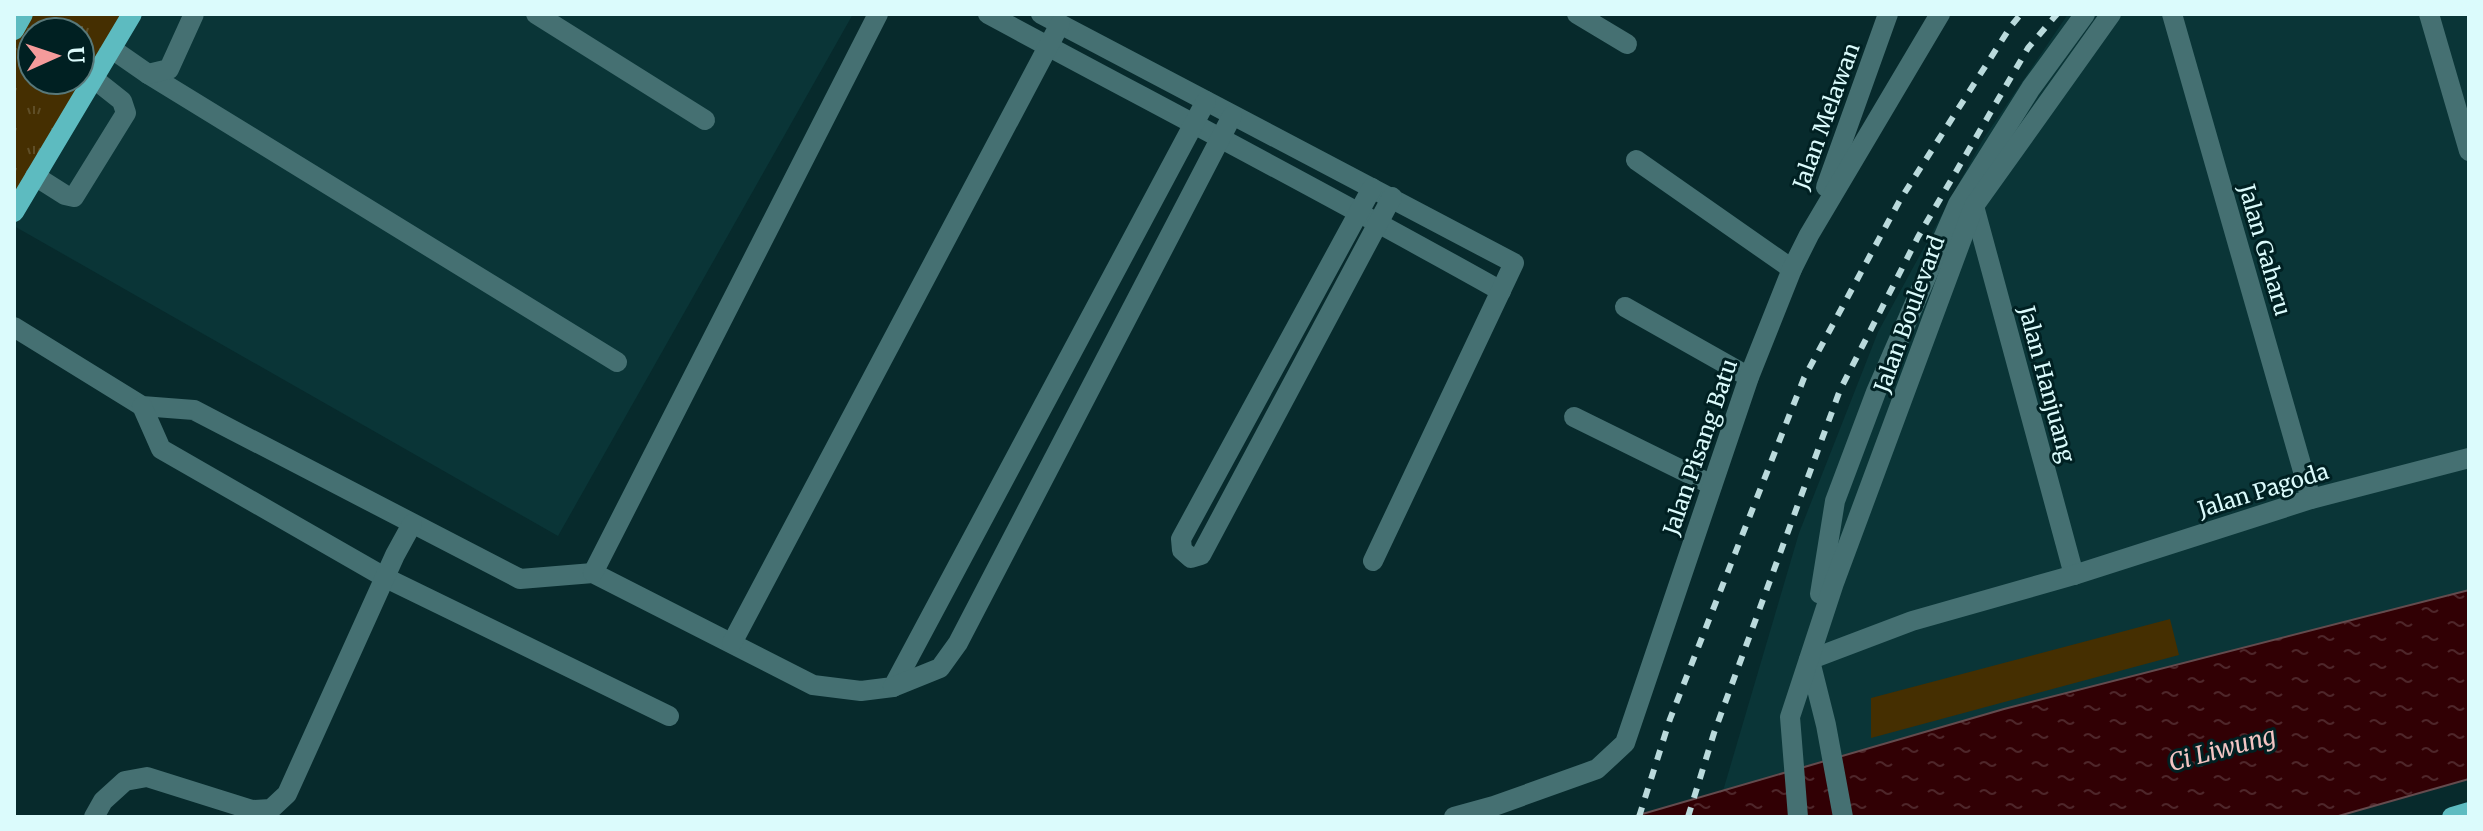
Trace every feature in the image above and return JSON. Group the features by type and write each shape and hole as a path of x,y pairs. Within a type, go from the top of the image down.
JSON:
{"main road":[{"path":"14,30 23,14"},
{"path":"96,73 132,14"},
{"path":"14,212 82,96"},
{"path":"2452,817 2469,812"}],"street":[{"path":"148,74 169,69 194,14"},
{"path":"536,14 705,120"},
{"path":"593,573 878,14"},
{"path":"988,14 1501,291"},
{"path":"1041,14 1514,263 1373,561"},
{"path":"1577,14 1627,44"},
{"name":"Jalan Melawan","path":"1809,235 1888,14"},
{"name":"Jalan Pisang Batu","path":"1454,817 1597,769 1625,743 1749,377 1792,269 1940,14"},
{"path":"1843,817 1826,725 1809,660 1835,501 1876,392 1958,204 2031,88 2085,14"},
{"name":"Jalan Boulevard","path":"1798,817 1790,717 1839,570 1974,206 2111,14"},
{"name":"Jalan Gaharu","path":"2172,14 2311,499"},
{"path":"2429,14 2469,151"},
{"path":"732,643 1060,24"},
{"path":"112,49 617,362"},
{"path":"35,176 65,195 74,197 126,113 122,101 96,80"},
{"path":"893,687 1206,101"},
{"path":"14,327 142,406 194,410 520,579 593,573 813,685 861,691 893,687 940,668 958,643 1232,116"},
{"path":"1636,160 1792,269"},
{"path":"1372,188 1369,218 1201,555 1191,558 1182,550 1181,539 1369,218 1392,197"},
{"name":"Jalan Hanjuang","path":"1974,206 2074,575"},
{"path":"1625,307 1749,377"},
{"path":"142,406 161,449 386,578 669,716"},
{"path":"1574,417 1712,485"},
{"name":"Jalan Pagoda","path":"1809,660 1912,621 2074,575 2311,499 2469,458"},
{"path":"94,817 103,801 125,781 147,777 252,810 271,809 287,794 395,555 412,524"}],"shaded area":[{"path":"135,14 853,14 558,536 14,226 88,96 96,96 96,82"},
{"path":"2068,14 2469,14 2469,590 2004,709 1723,791 1799,533 1878,332 1982,141"}],"green space":[{"path":"22,14 130,14 96,72 96,16 21,16"},
{"path":"16,26 16,96 82,96 14,212"},
{"path":"2170,619 2179,655 1871,738 1871,698"}],"water":[{"name":"Ci Liwung","path":"2469,590 2469,779 2335,817 1632,817 2004,709"}],"railway":[{"path":"1639,817 1670,719 1804,378 1900,200 2021,14"},
{"path":"1688,817 1714,733 1840,390 1918,237 2028,48 2057,14"}]}
